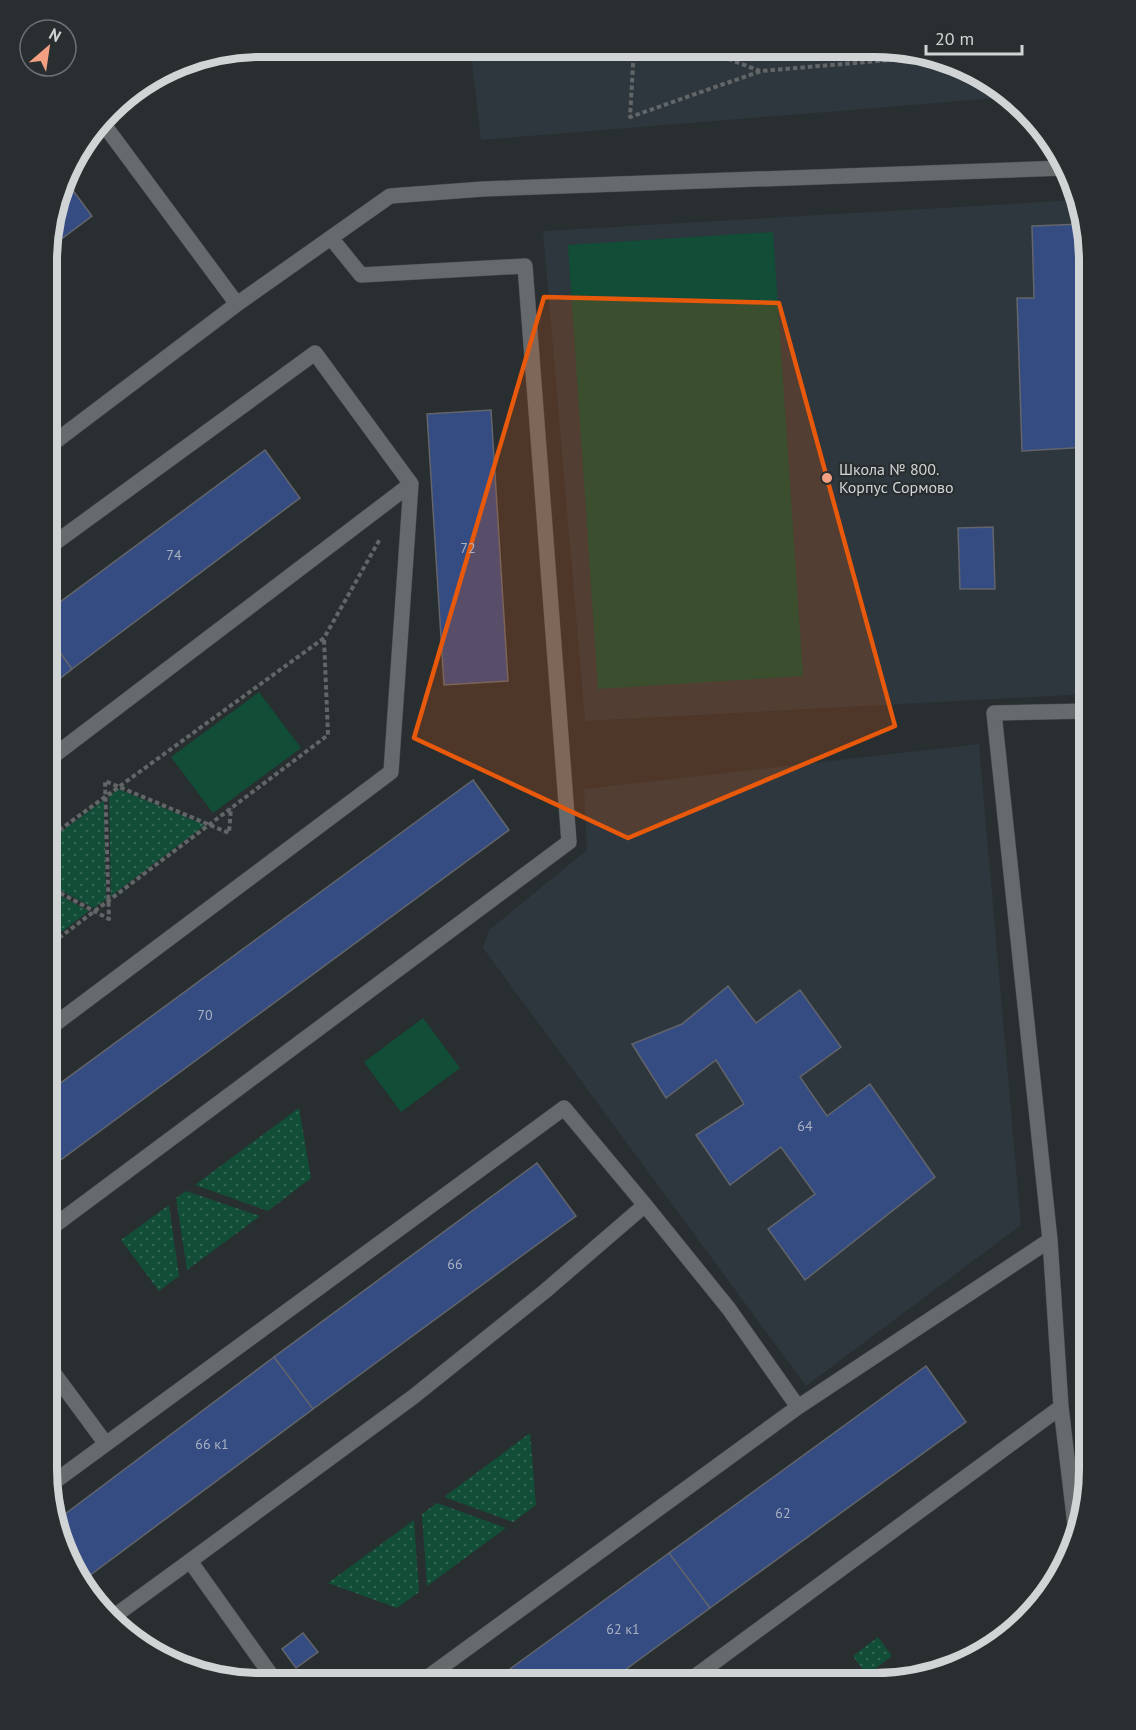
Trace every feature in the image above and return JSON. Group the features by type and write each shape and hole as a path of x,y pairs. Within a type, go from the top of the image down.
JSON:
{"lane":[{"path":"107,128 237,304"},
{"path":"57,440 237,304 390,196 483,189 1056,168"},
{"path":"57,1224 569,842 525,266 361,275 331,238"},
{"path":"57,542 315,353 411,484 391,772 57,1022"},
{"path":"57,753 411,484"},
{"path":"1074,1513 1061,1407 1050,1240 994,713 1079,711"},
{"path":"58,1479 564,1108 729,1309 798,1407"},
{"path":"118,1614 413,1397 544,1292 645,1205"},
{"path":"433,1673 798,1407 1050,1240"},
{"path":"57,1378 106,1444"},
{"path":"700,1673 1061,1407"},
{"path":"190,1561 270,1673"}],"path":[{"path":"633,57 630,117 761,71 901,59"},
{"path":"724,57 761,71"},
{"path":"57,832 324,638 382,535"},
{"path":"57,939 328,735 324,638"},
{"path":"57,891 109,919 105,781 229,833 231,808"}],"highlighted area":[{"path":"544,297 779,303 895,726 628,838 414,738"}],"shaded area":[{"path":"471,57 875,57 901,59 928,64 953,73 977,84 998,98 481,140"},
{"name":"Школа № 800. Корпус Сормово","path":"1069,200 1079,248 1079,695 585,721 543,231"},
{"path":"979,744 1021,1225 806,1386 483,948 489,930 587,850 584,789"}],"green space":[{"path":"773,232 803,676 598,689 568,245"},
{"path":"259,692 301,748 213,813 171,757"},
{"path":"118,789 205,825 111,896 109,796"},
{"path":"104,800 106,899 94,908 57,888 57,835"},
{"path":"57,894 89,911 57,935"},
{"path":"423,1018 460,1068 401,1112 364,1062"},
{"path":"299,1108 311,1178 268,1211 195,1185"},
{"path":"186,1191 260,1216 187,1270 176,1198"},
{"path":"169,1205 179,1276 159,1291 121,1240"},
{"path":"530,1433 536,1505 513,1522 444,1497"},
{"path":"437,1503 506,1528 427,1586 422,1514"},
{"path":"414,1520 419,1592 397,1608 328,1583"},
{"path":"878,1637 892,1656 870,1673 866,1673 853,1656"}],"building":[{"path":"71,188 92,216 59,241 64,208"},
{"path":"1075,224 1079,248 1079,448 1022,451 1017,298 1034,298 1032,226"},
{"path":"491,410 508,681 444,685 427,414"},
{"path":"265,450 300,498 72,669 57,648 57,604"},
{"path":"993,527 995,589 960,589 958,528"},
{"path":"57,648 72,669 57,681"},
{"path":"473,780 509,830 57,1163 57,1086"},
{"path":"728,986 756,1023 800,990 841,1047 800,1077 827,1116 870,1084 935,1177 805,1280 768,1229 815,1194 781,1147 730,1185 696,1135 744,1104 716,1060 666,1098 632,1044 682,1024"},
{"path":"537,1163 576,1216 313,1409 274,1357"},
{"path":"274,1357 313,1409 88,1577 73,1547 63,1516"},
{"path":"926,1366 966,1422 710,1608 669,1553"},
{"path":"669,1553 710,1608 621,1673 504,1673"},
{"path":"303,1633 318,1652 296,1668 282,1649"}],"place":[{"name":"Школа № 800. Корпус Сормово","path":"827,478"}]}
